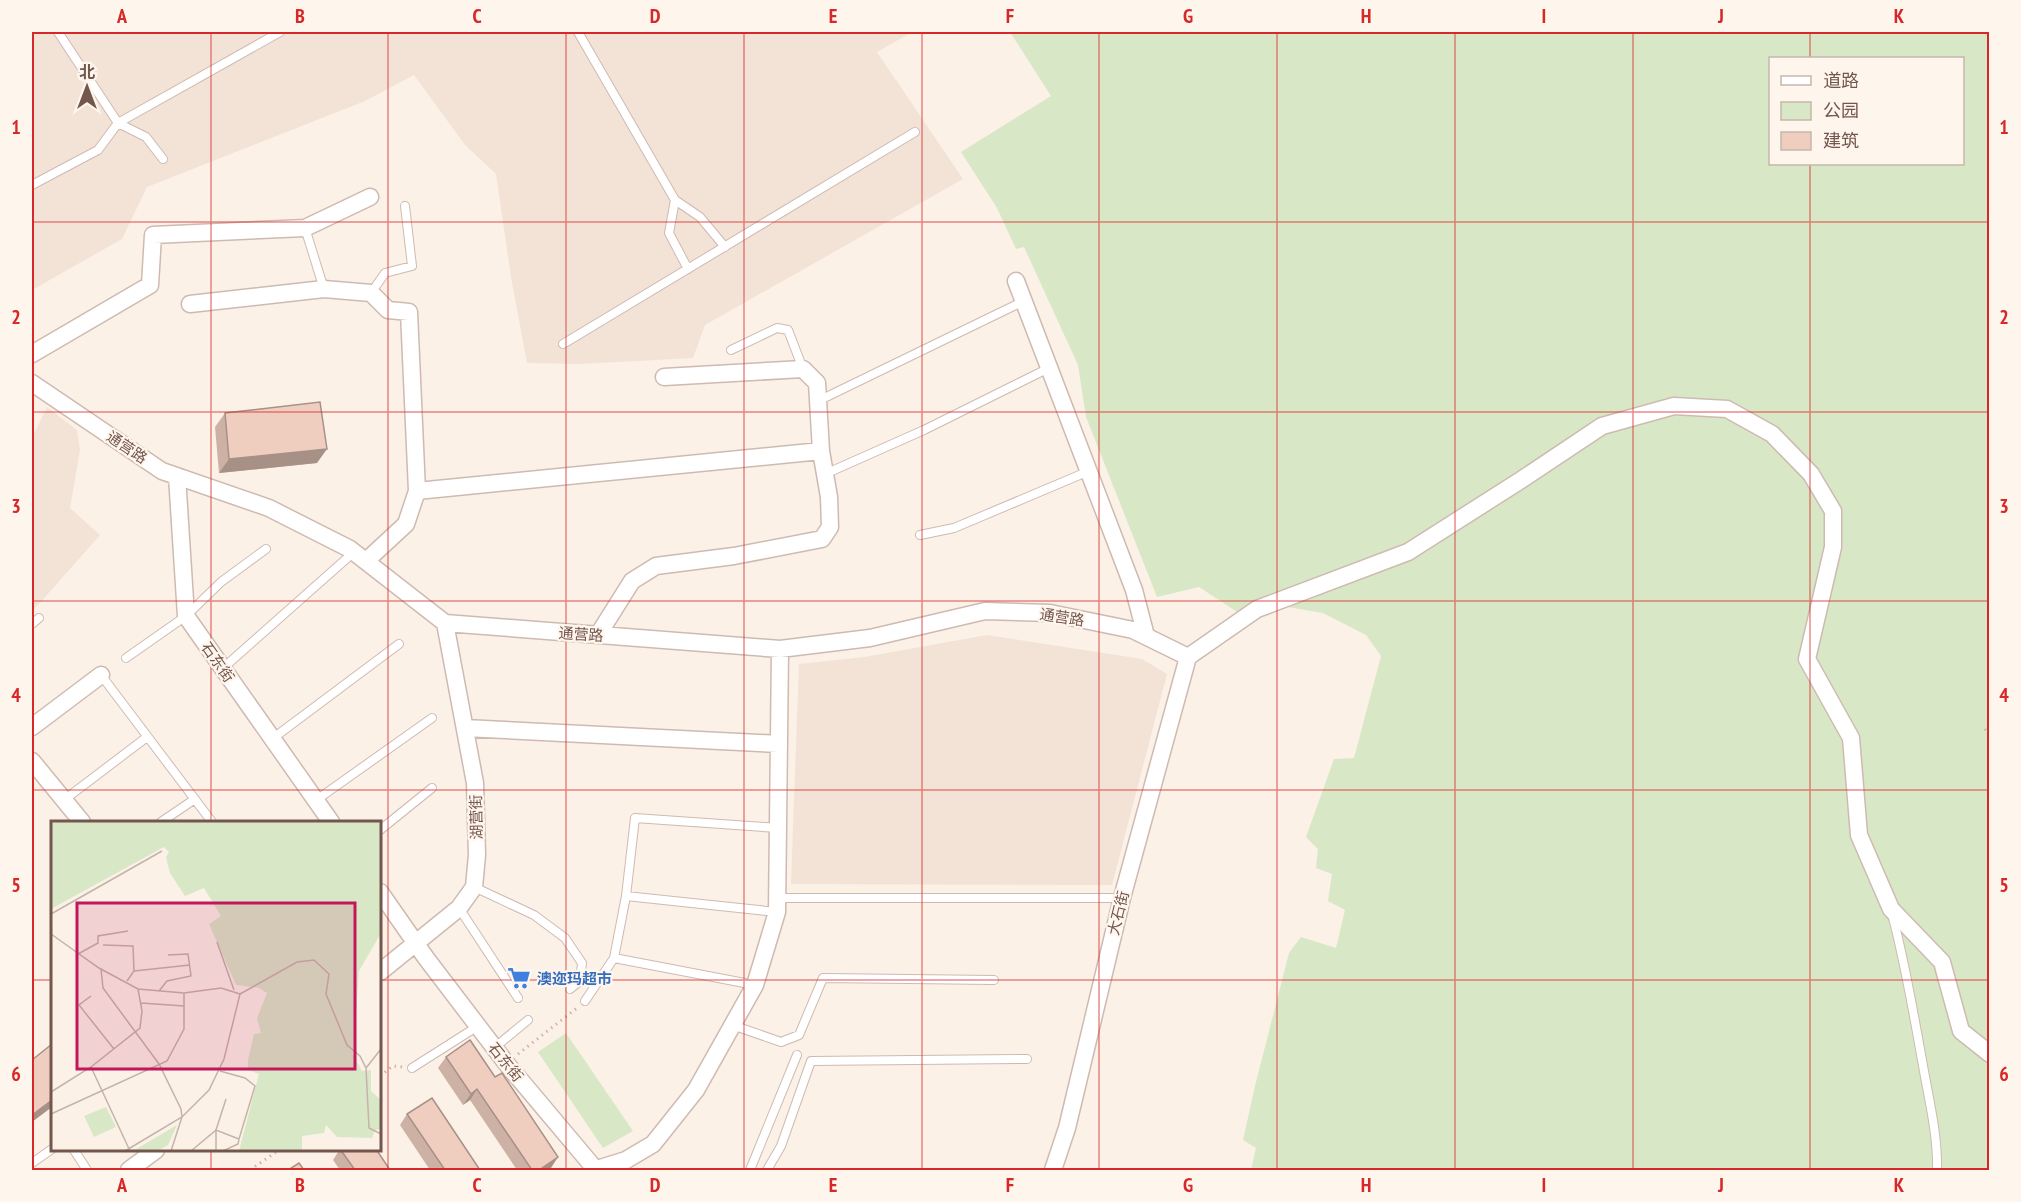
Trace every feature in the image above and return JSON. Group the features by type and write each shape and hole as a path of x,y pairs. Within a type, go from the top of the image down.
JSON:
{"street":[{"path":"32,354 150,285 153,235 305,228 370,198"},
{"path":"1016,281 1134,590 1146,636"},
{"path":"190,304 324,289 370,293 388,310 409,312 417,491 406,524 360,557"},
{"path":"597,635 632,581 656,566 734,556 822,539 830,527 829,497 821,452 817,384 803,369 664,377"},
{"name":"通营路","path":"32,383 162,471 269,508 360,557 444,623 780,649 870,639 985,611 1050,614 1133,630 1188,657"},
{"path":"1188,657 1257,609 1408,552 1602,426 1674,406 1727,409 1772,434 1811,474 1833,511 1833,547 1808,659 1851,738 1859,835 1891,909 1942,962 1962,1031 1989,1054"},
{"path":"417,491 821,452"},
{"path":"177,476 186,616"},
{"name":"石东街","path":"186,616 330,821"},
{"name":"湖营街","path":"444,623 475,783 477,855 474,887"},
{"path":"595,1170 626,1160 653,1144 696,1090 754,985 777,905 780,649"},
{"name":"大石街","path":"1053,1170 1067,1128 1122,898 1188,657"},
{"path":"32,727 101,675"},
{"path":"465,728 779,744"},
{"path":"32,761 80,821"},
{"path":"381,971 459,908 474,887"},
{"name":"石东街","path":"381,893 506,1063 595,1170"},
{"path":"129,1170 153,1151"}],"lane":[{"path":"58,32 117,123 146,137 164,159"},
{"path":"32,185 98,150 117,123 280,32"},
{"path":"578,32 675,200 700,217 725,246"},
{"path":"563,344 915,132"},
{"path":"675,200 669,233 688,269"},
{"path":"370,293 385,273 412,266 405,206"},
{"path":"305,228 324,289"},
{"path":"818,401 1024,301"},
{"path":"730,350 777,327 788,330 803,369"},
{"path":"825,475 924,430 1049,368"},
{"path":"920,535 954,528 1089,471"},
{"path":"126,658 186,616 221,582 266,549"},
{"path":"222,669 360,557"},
{"path":"272,739 399,644"},
{"path":"101,675 211,821"},
{"path":"315,801 432,718"},
{"path":"64,800 147,737"},
{"path":"381,829 432,788"},
{"path":"162,821 195,799"},
{"path":"585,1001 614,958 626,896 635,818 778,828"},
{"path":"474,887 534,915 565,938 582,963 580,981 570,989"},
{"path":"626,896 777,905 1122,898"},
{"path":"459,908 518,998"},
{"path":"1891,909 1902,948 1937,1156 1937,1170"},
{"path":"614,958 754,985"},
{"path":"732,1025 781,1042 799,1035 823,978 994,980"},
{"path":"494,1047 528,1020"},
{"path":"412,1068 478,1026"},
{"path":"750,1170 797,1055"},
{"path":"767,1170 781,1146 811,1061 1027,1059"},
{"path":"32,1163 51,1150"},
{"path":"75,1151 87,1170"}],"path":[{"path":"1985,729 1989,736"},
{"path":"506,1063 585,1001"},
{"path":"381,1075 393,1066 412,1068"},
{"path":"250,1170 276,1151"}],"shaded area":[{"path":"32,32 912,32 877,52 963,179 705,325 693,358 580,364 527,363 511,277 496,174 465,145 414,75 365,101 147,187 122,239 32,290"},
{"path":"47,407 77,430 80,450 70,508 100,535 32,610 32,438"},
{"path":"987,635 1142,659 1167,674 1112,885 791,884 799,664 865,657"}],"green space":[{"path":"1010,32 1989,32 1989,1170 1251,1170 1256,1148 1243,1140 1289,953 1301,937 1336,948 1345,910 1328,901 1332,874 1316,868 1318,849 1306,837 1334,759 1354,758 1381,656 1366,635 1323,613 1288,607 1251,621 1199,587 1157,597 1086,417 1078,365 1024,247 1016,249 997,208 961,152 1051,96"},
{"path":"566,1033 633,1131 603,1148 538,1052"}],"building":[{"path":"320,402 327,449 229,459 225,413"},
{"path":"470,1040 495,1077 502,1073 558,1157 539,1170 532,1170 477,1089 471,1094 446,1057"},
{"path":"51,1045 51,1101 32,1115 32,1060"},
{"path":"432,1098 480,1170 445,1170 407,1114"},
{"path":"341,1151 377,1151 390,1170 355,1170"},
{"path":"299,1163 304,1170 288,1170"}],"place":[{"name":"澳迩玛超市","path":"519,978"}]}
